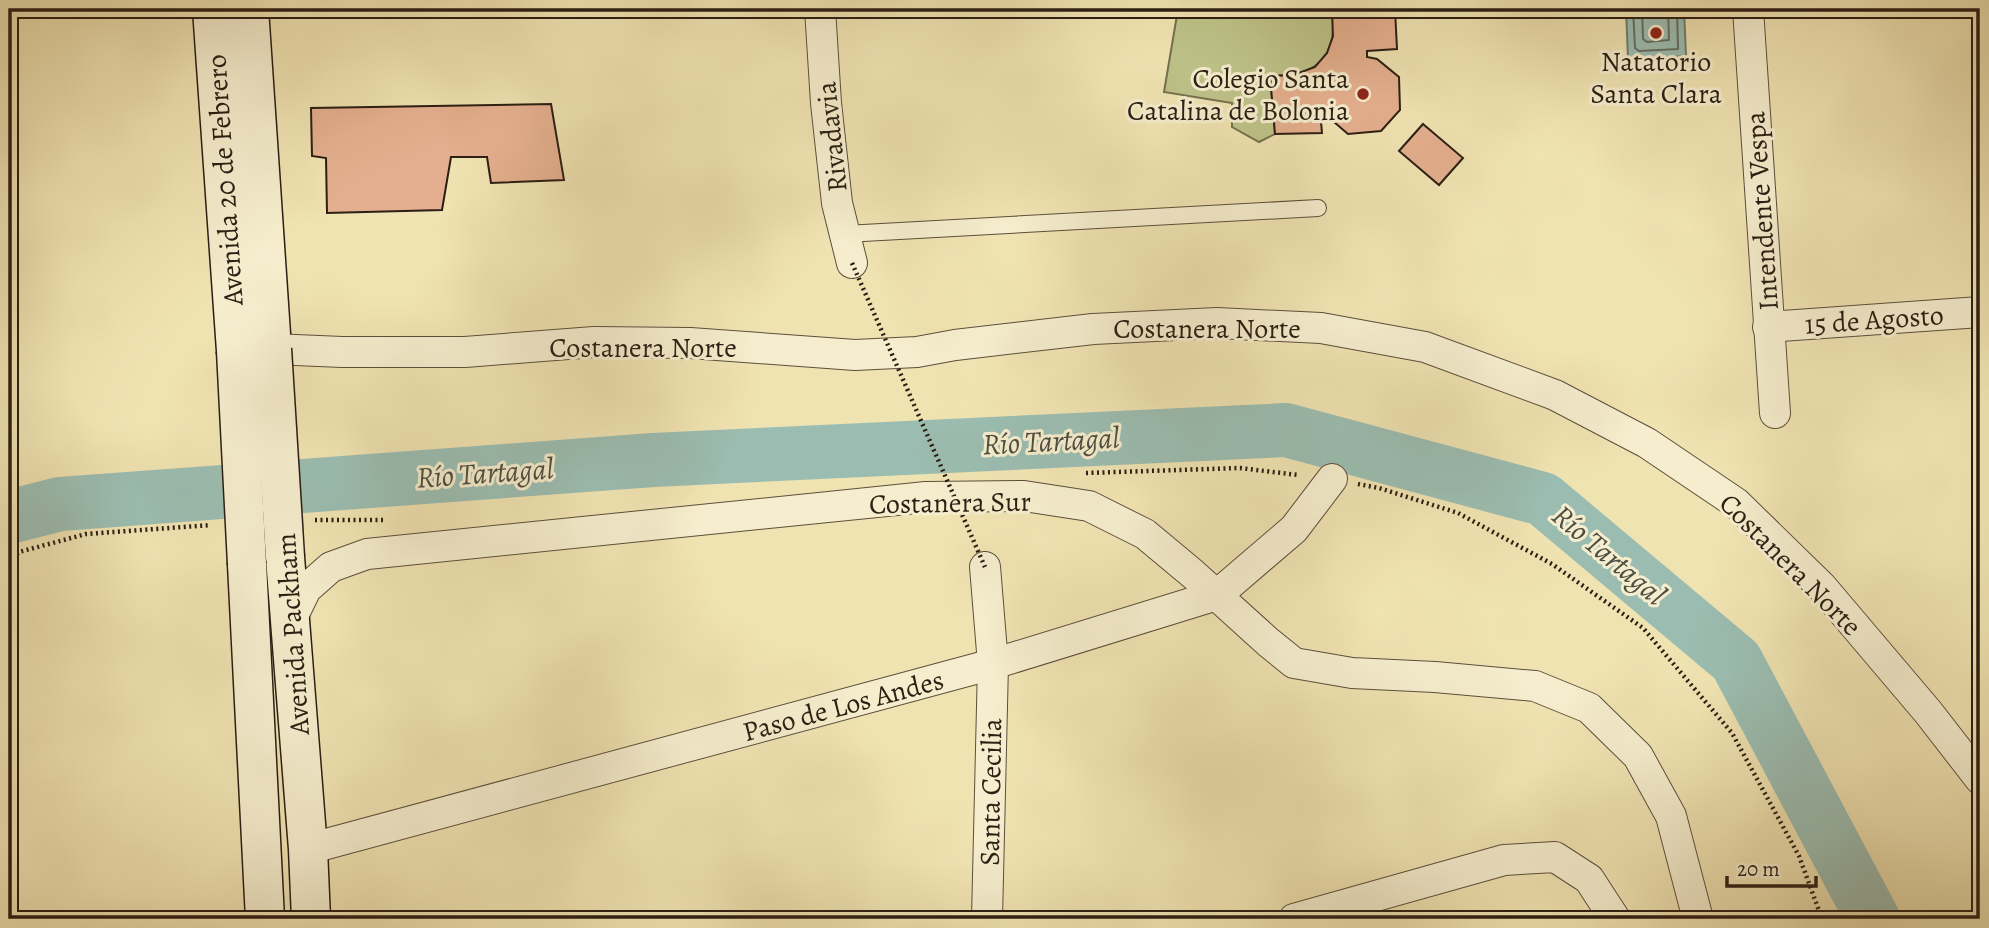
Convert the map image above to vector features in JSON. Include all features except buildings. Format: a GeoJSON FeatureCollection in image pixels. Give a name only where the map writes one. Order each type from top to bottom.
{"type":"FeatureCollection","features":[{"type":"Feature","properties":{"kind":"main road","name":"Avenida 20 de Febrero"},"geometry":{"type":"LineString","coordinates":[[212,9],[254,350]]}},
{"type":"Feature","properties":{"kind":"main road","name":"Avenida 20 de Febrero"},"geometry":{"type":"LineString","coordinates":[[249,9],[254,350]]}},
{"type":"Feature","properties":{"kind":"main road","name":"Avenida Packham"},"geometry":{"type":"LineString","coordinates":[[254,350],[285,557],[311,919]]}},
{"type":"Feature","properties":{"kind":"main road","name":"Avenida Packham"},"geometry":{"type":"LineString","coordinates":[[254,350],[247,564],[265,919]]}},
{"type":"Feature","properties":{"kind":"street","name":"Rivadavia"},"geometry":{"type":"LineString","coordinates":[[820,9],[826,103],[837,203],[852,263]]}},
{"type":"Feature","properties":{"kind":"street","name":"Intendente Vespa"},"geometry":{"type":"LineString","coordinates":[[1748,9],[1774,413]]}},
{"type":"Feature","properties":{"kind":"street","name":"15 de Agosto"},"geometry":{"type":"LineString","coordinates":[[1768,327],[1980,312]]}},
{"type":"Feature","properties":{"kind":"street","name":"Costanera Norte"},"geometry":{"type":"LineString","coordinates":[[254,350],[465,352],[594,342],[690,344],[855,355],[916,352],[1093,329],[1217,323],[1321,328],[1425,348],[1555,395],[1647,443],[1736,503],[1822,587],[1928,712],[1980,779]]}},
{"type":"Feature","properties":{"kind":"street","name":"Paso de Los Andes"},"geometry":{"type":"LineString","coordinates":[[308,849],[993,664],[1217,596],[1294,528],[1332,479]]}},
{"type":"Feature","properties":{"kind":"street","name":"Costanera Sur"},"geometry":{"type":"LineString","coordinates":[[291,620],[306,589],[331,567],[367,554],[926,497],[1024,496],[1089,506],[1145,534],[1294,663],[1352,673],[1535,686],[1589,708],[1638,756],[1671,816],[1698,919]]}},
{"type":"Feature","properties":{"kind":"street","name":"Santa Cecilia"},"geometry":{"type":"LineString","coordinates":[[985,567],[993,664],[987,919]]}},
{"type":"Feature","properties":{"kind":"street"},"geometry":{"type":"LineString","coordinates":[[1294,919],[1504,860],[1555,857],[1589,879],[1615,919]]}},
{"type":"Feature","properties":{"kind":"lane"},"geometry":{"type":"LineString","coordinates":[[845,234],[1318,208]]}},
{"type":"Feature","properties":{"kind":"path"},"geometry":{"type":"LineString","coordinates":[[852,263],[985,567]]}},
{"type":"Feature","properties":{"kind":"green space"},"geometry":{"type":"Polygon","coordinates":[[[1178,9],[1332,9],[1332,38],[1324,58],[1310,69],[1301,72],[1270,76],[1275,134],[1259,142],[1232,127],[1232,103],[1164,92],[1178,9]]]}},
{"type":"Feature","properties":{"kind":"water","name":"Natatorio Santa Clara"},"geometry":{"type":"Polygon","coordinates":[[[1626,9],[1684,9],[1686,56],[1628,59],[1626,9]]]}},
{"type":"Feature","properties":{"kind":"waterway","name":"Río Tartagal"},"geometry":{"type":"LineString","coordinates":[[9,517],[60,504],[653,460],[1286,430],[1543,499],[1736,661],[1873,919]]}},
{"type":"Feature","properties":{"kind":"place","name":"Natatorio Santa Clara"},"geometry":{"type":"Point","coordinates":[1656,33]}},
{"type":"Feature","properties":{"kind":"place","name":"Colegio Santa Catalina de Bolonia"},"geometry":{"type":"Point","coordinates":[1363,94]}}]}
